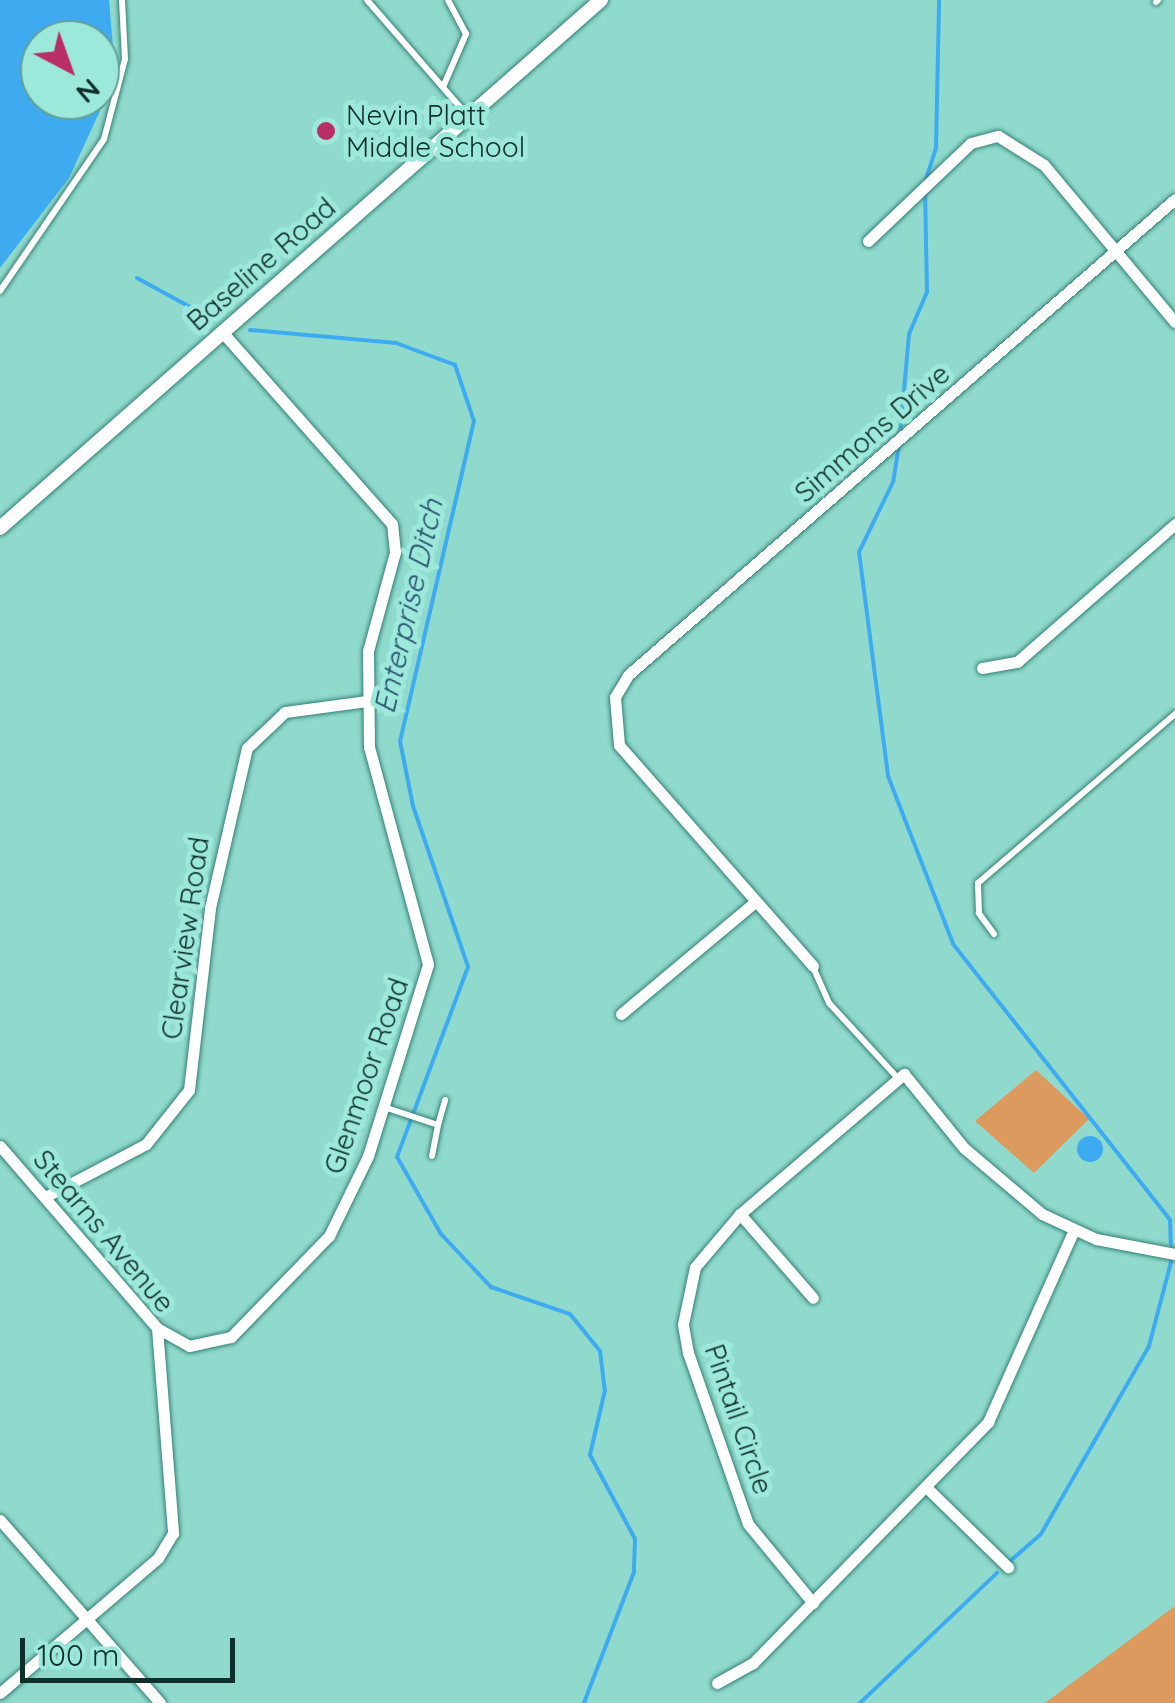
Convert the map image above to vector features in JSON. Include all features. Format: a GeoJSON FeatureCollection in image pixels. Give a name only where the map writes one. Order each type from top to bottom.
{"type":"FeatureCollection","features":[{"type":"Feature","properties":{"kind":"street","name":"Baseline Road"},"geometry":{"type":"LineString","coordinates":[[0,528],[601,0]]}},
{"type":"Feature","properties":{"kind":"street"},"geometry":{"type":"LineString","coordinates":[[868,241],[971,142],[1016,142],[1175,322]]}},
{"type":"Feature","properties":{"kind":"street","name":"Simmons Drive"},"geometry":{"type":"LineString","coordinates":[[755,902],[619,745],[611,709],[628,674],[1175,200]]}},
{"type":"Feature","properties":{"kind":"street","name":"Glenmoor Road"},"geometry":{"type":"LineString","coordinates":[[157,1328],[189,1346],[212,1344],[265,1308],[328,1236],[384,1108],[428,964],[381,808],[367,701],[368,651],[396,536],[222,332]]}},
{"type":"Feature","properties":{"kind":"street"},"geometry":{"type":"LineString","coordinates":[[982,668],[1017,662],[1175,524]]}},
{"type":"Feature","properties":{"kind":"street","name":"Clearview Road"},"geometry":{"type":"LineString","coordinates":[[45,1197],[146,1144],[189,1090],[210,908],[247,748],[285,712],[367,701]]}},
{"type":"Feature","properties":{"kind":"street"},"geometry":{"type":"LineString","coordinates":[[621,1014],[755,902],[813,966]]}},
{"type":"Feature","properties":{"kind":"street"},"geometry":{"type":"LineString","coordinates":[[895,1075],[1002,1186],[1074,1230],[1175,1254]]}},
{"type":"Feature","properties":{"kind":"street","name":"Pintail Circle"},"geometry":{"type":"LineString","coordinates":[[812,1603],[748,1524],[688,1353],[684,1310],[695,1267],[740,1214],[895,1075]]}},
{"type":"Feature","properties":{"kind":"street","name":"Stearns Avenue"},"geometry":{"type":"LineString","coordinates":[[0,1146],[157,1328],[174,1533],[158,1558],[0,1693]]}},
{"type":"Feature","properties":{"kind":"street"},"geometry":{"type":"LineString","coordinates":[[740,1214],[814,1298]]}},
{"type":"Feature","properties":{"kind":"street"},"geometry":{"type":"LineString","coordinates":[[718,1683],[753,1663],[928,1489],[1005,1397],[1074,1230]]}},
{"type":"Feature","properties":{"kind":"street"},"geometry":{"type":"LineString","coordinates":[[928,1489],[1008,1567]]}},
{"type":"Feature","properties":{"kind":"street"},"geometry":{"type":"LineString","coordinates":[[0,1520],[160,1703]]}},
{"type":"Feature","properties":{"kind":"lane"},"geometry":{"type":"LineString","coordinates":[[0,291],[87,177],[104,139],[126,58],[122,0]]}},
{"type":"Feature","properties":{"kind":"lane"},"geometry":{"type":"LineString","coordinates":[[366,0],[468,116]]}},
{"type":"Feature","properties":{"kind":"lane"},"geometry":{"type":"LineString","coordinates":[[443,87],[466,34],[448,0]]}},
{"type":"Feature","properties":{"kind":"lane"},"geometry":{"type":"LineString","coordinates":[[994,934],[979,913],[978,883],[1175,714]]}},
{"type":"Feature","properties":{"kind":"lane"},"geometry":{"type":"LineString","coordinates":[[813,966],[829,1003],[895,1075]]}},
{"type":"Feature","properties":{"kind":"lane"},"geometry":{"type":"LineString","coordinates":[[432,1156],[445,1100]]}},
{"type":"Feature","properties":{"kind":"lane"},"geometry":{"type":"LineString","coordinates":[[384,1108],[438,1125]]}},
{"type":"Feature","properties":{"kind":"shaded area"},"geometry":{"type":"Polygon","coordinates":[[[1036,1070],[1089,1119],[1034,1173],[975,1121],[1036,1070]]]}},
{"type":"Feature","properties":{"kind":"shaded area"},"geometry":{"type":"Polygon","coordinates":[[[1175,1606],[1175,1703],[1045,1703],[1175,1606]]]}},
{"type":"Feature","properties":{"kind":"water"},"geometry":{"type":"Polygon","coordinates":[[[0,0],[109,0],[111,20],[20,20],[20,120],[96,120],[69,178],[0,268],[0,0]]]}},
{"type":"Feature","properties":{"kind":"water"},"geometry":{"type":"Polygon","coordinates":[[[1090,1136],[1099,1140],[1103,1149],[1099,1158],[1090,1162],[1081,1158],[1077,1149],[1081,1140],[1090,1136]]]}},
{"type":"Feature","properties":{"kind":"waterway"},"geometry":{"type":"LineString","coordinates":[[925,182],[936,148],[939,0]]}},
{"type":"Feature","properties":{"kind":"waterway"},"geometry":{"type":"LineString","coordinates":[[900,435],[909,334],[927,292],[925,191]]}},
{"type":"Feature","properties":{"kind":"waterway","name":"Enterprise Ditch"},"geometry":{"type":"LineString","coordinates":[[137,278],[212,319]]}},
{"type":"Feature","properties":{"kind":"waterway","name":"Enterprise Ditch"},"geometry":{"type":"LineString","coordinates":[[250,330],[396,343],[455,365],[474,421],[400,741],[413,806],[468,967],[397,1157],[441,1234],[491,1287],[570,1314],[600,1351],[605,1390],[590,1455],[635,1539],[634,1572],[584,1703]]}},
{"type":"Feature","properties":{"kind":"waterway"},"geometry":{"type":"LineString","coordinates":[[899,445],[893,482],[859,552],[888,776],[953,944],[1170,1220],[1171,1245]]}},
{"type":"Feature","properties":{"kind":"waterway"},"geometry":{"type":"LineString","coordinates":[[1008,1563],[1041,1534],[1149,1346],[1171,1262]]}},
{"type":"Feature","properties":{"kind":"waterway"},"geometry":{"type":"LineString","coordinates":[[860,1703],[997,1573]]}},
{"type":"Feature","properties":{"kind":"place","name":"Nevin Platt Middle School"},"geometry":{"type":"Point","coordinates":[326,131]}}]}
